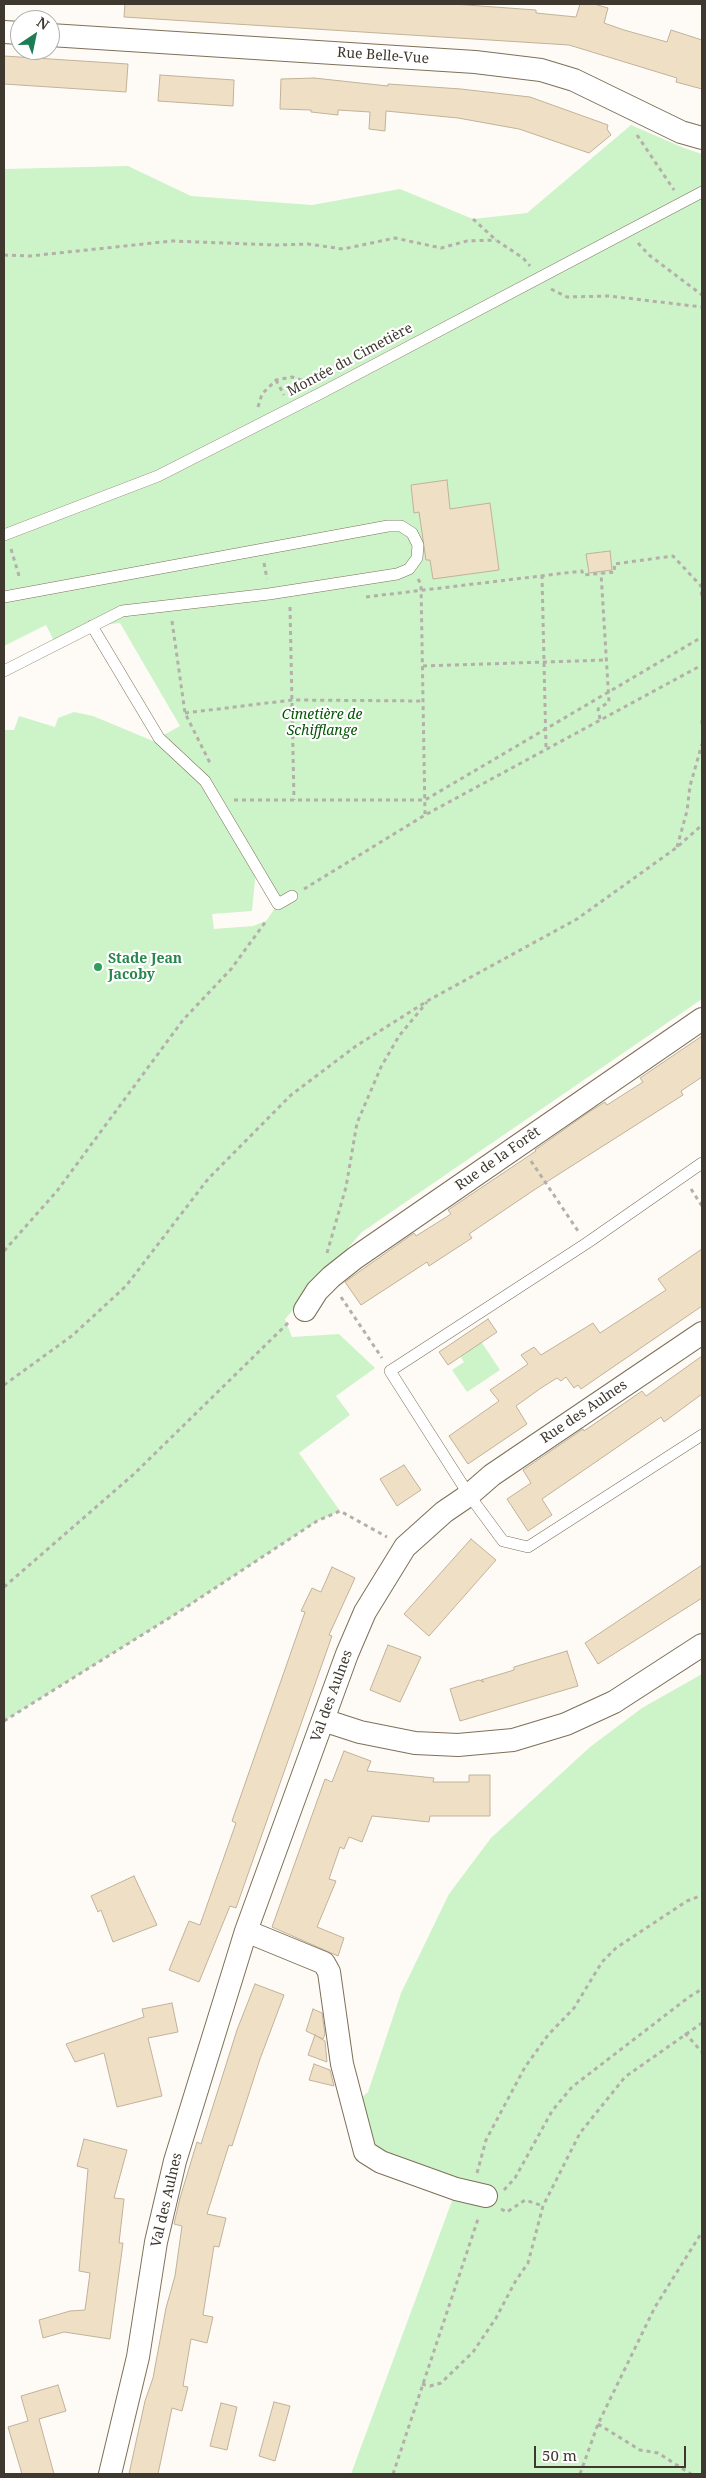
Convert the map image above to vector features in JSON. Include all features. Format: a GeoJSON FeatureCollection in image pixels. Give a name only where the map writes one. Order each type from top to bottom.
{"type":"FeatureCollection","features":[{"type":"Feature","properties":{"kind":"street","name":"Rue Belle-Vue"},"geometry":{"type":"LineString","coordinates":[[60,36],[475,62],[541,70],[574,80],[681,132],[702,138]]}},
{"type":"Feature","properties":{"kind":"street","name":"Rue de la Forêt"},"geometry":{"type":"LineString","coordinates":[[305,1310],[317,1291],[331,1277],[702,1019]]}},
{"type":"Feature","properties":{"kind":"street","name":"Rue des Aulnes"},"geometry":{"type":"LineString","coordinates":[[469,1495],[492,1475],[702,1332]]}},
{"type":"Feature","properties":{"kind":"street","name":"Val des Aulnes"},"geometry":{"type":"LineString","coordinates":[[110,2474],[138,2357],[156,2242],[175,2161],[246,1931],[323,1720],[365,1612],[405,1547],[444,1512],[469,1495]]}},
{"type":"Feature","properties":{"kind":"street"},"geometry":{"type":"LineString","coordinates":[[323,1720],[360,1732],[414,1743],[458,1745],[512,1740],[566,1724],[614,1702],[702,1645]]}},
{"type":"Feature","properties":{"kind":"street"},"geometry":{"type":"LineString","coordinates":[[246,1931],[324,1963],[329,1972],[342,2064],[365,2152],[381,2162],[482,2198]]}},
{"type":"Feature","properties":{"kind":"lane","name":"Montée du Cimetière"},"geometry":{"type":"LineString","coordinates":[[5,534],[158,476],[321,393],[702,192]]}},
{"type":"Feature","properties":{"kind":"lane"},"geometry":{"type":"LineString","coordinates":[[4,597],[25,595],[388,526],[401,526],[412,533],[418,545],[417,558],[409,569],[397,574],[269,594],[122,611],[4,671]]}},
{"type":"Feature","properties":{"kind":"lane"},"geometry":{"type":"LineString","coordinates":[[92,626],[159,738],[205,782],[278,904],[292,896]]}},
{"type":"Feature","properties":{"kind":"lane"},"geometry":{"type":"LineString","coordinates":[[702,1163],[587,1243],[390,1371],[469,1495],[503,1541],[528,1547],[702,1435]]}},
{"type":"Feature","properties":{"kind":"path"},"geometry":{"type":"LineString","coordinates":[[636,133],[682,203]]}},
{"type":"Feature","properties":{"kind":"path"},"geometry":{"type":"LineString","coordinates":[[473,219],[496,240],[523,258],[551,289],[567,297],[609,296],[702,307]]}},
{"type":"Feature","properties":{"kind":"path"},"geometry":{"type":"LineString","coordinates":[[4,255],[30,256],[172,241],[276,245],[308,244],[344,249],[395,238],[441,248],[467,241],[496,240]]}},
{"type":"Feature","properties":{"kind":"path"},"geometry":{"type":"LineString","coordinates":[[649,254],[702,295]]}},
{"type":"Feature","properties":{"kind":"path"},"geometry":{"type":"LineString","coordinates":[[260,424],[257,410],[262,394],[276,380],[292,377],[309,382],[321,393]]}},
{"type":"Feature","properties":{"kind":"path"},"geometry":{"type":"LineString","coordinates":[[5,534],[25,595]]}},
{"type":"Feature","properties":{"kind":"path"},"geometry":{"type":"LineString","coordinates":[[262,550],[269,594]]}},
{"type":"Feature","properties":{"kind":"path"},"geometry":{"type":"LineString","coordinates":[[421,589],[582,571],[583,575],[615,572],[614,564],[673,556],[701,586],[702,599]]}},
{"type":"Feature","properties":{"kind":"path"},"geometry":{"type":"LineString","coordinates":[[409,569],[421,584],[426,815]]}},
{"type":"Feature","properties":{"kind":"path"},"geometry":{"type":"LineString","coordinates":[[600,573],[609,702],[598,708],[600,719]]}},
{"type":"Feature","properties":{"kind":"path"},"geometry":{"type":"LineString","coordinates":[[542,575],[546,748]]}},
{"type":"Feature","properties":{"kind":"path"},"geometry":{"type":"LineString","coordinates":[[170,606],[185,713],[211,766]]}},
{"type":"Feature","properties":{"kind":"path"},"geometry":{"type":"LineString","coordinates":[[290,607],[294,800]]}},
{"type":"Feature","properties":{"kind":"path"},"geometry":{"type":"LineString","coordinates":[[228,800],[425,800],[702,637]]}},
{"type":"Feature","properties":{"kind":"path"},"geometry":{"type":"LineString","coordinates":[[423,666],[606,660]]}},
{"type":"Feature","properties":{"kind":"path"},"geometry":{"type":"LineString","coordinates":[[292,896],[426,815],[546,748],[702,665]]}},
{"type":"Feature","properties":{"kind":"path"},"geometry":{"type":"LineString","coordinates":[[185,713],[292,700],[423,701]]}},
{"type":"Feature","properties":{"kind":"path"},"geometry":{"type":"LineString","coordinates":[[676,848],[687,811],[690,786],[702,744]]}},
{"type":"Feature","properties":{"kind":"path"},"geometry":{"type":"LineString","coordinates":[[4,1385],[74,1335],[126,1286],[208,1179],[291,1095],[356,1046],[429,1000],[577,919],[676,848],[702,825]]}},
{"type":"Feature","properties":{"kind":"path"},"geometry":{"type":"LineString","coordinates":[[4,1251],[57,1191],[183,1020],[232,968],[266,921]]}},
{"type":"Feature","properties":{"kind":"path"},"geometry":{"type":"LineString","coordinates":[[390,1371],[335,1288],[324,1263],[346,1187],[357,1123],[381,1067],[399,1036],[429,1000]]}},
{"type":"Feature","properties":{"kind":"path"},"geometry":{"type":"LineString","coordinates":[[520,1144],[587,1243]]}},
{"type":"Feature","properties":{"kind":"path"},"geometry":{"type":"LineString","coordinates":[[4,1587],[134,1474],[278,1330],[305,1310]]}},
{"type":"Feature","properties":{"kind":"path"},"geometry":{"type":"LineString","coordinates":[[4,1720],[174,1615],[317,1521],[340,1511],[405,1547]]}},
{"type":"Feature","properties":{"kind":"path"},"geometry":{"type":"LineString","coordinates":[[393,2474],[482,2198],[477,2169],[486,2140],[525,2067],[548,2036],[574,2008],[602,1962],[616,1948],[687,1901],[702,1895]]}},
{"type":"Feature","properties":{"kind":"path"},"geometry":{"type":"LineString","coordinates":[[482,2198],[503,2191],[515,2178],[552,2111],[572,2087],[702,1989]]}},
{"type":"Feature","properties":{"kind":"path"},"geometry":{"type":"LineString","coordinates":[[422,2384],[430,2386],[441,2383],[474,2352],[496,2318],[515,2282],[528,2264],[543,2206],[580,2133],[625,2077],[685,2033],[702,2023]]}},
{"type":"Feature","properties":{"kind":"path"},"geometry":{"type":"LineString","coordinates":[[685,2033],[702,2052]]}},
{"type":"Feature","properties":{"kind":"path"},"geometry":{"type":"LineString","coordinates":[[482,2198],[507,2212],[525,2200],[543,2206]]}},
{"type":"Feature","properties":{"kind":"path"},"geometry":{"type":"LineString","coordinates":[[580,2474],[598,2424],[655,2307],[702,2232]]}},
{"type":"Feature","properties":{"kind":"path"},"geometry":{"type":"LineString","coordinates":[[598,2424],[640,2450],[658,2453],[691,2474]]}},
{"type":"Feature","properties":{"kind":"green space","name":"Cimetière de Schifflange"},"geometry":{"type":"Polygon","coordinates":[[[631,125],[702,154],[702,999],[362,1232],[285,1319],[292,1337],[339,1334],[375,1368],[336,1396],[350,1415],[299,1453],[340,1511],[317,1521],[174,1615],[4,1721],[4,730],[14,730],[19,716],[55,727],[58,718],[74,712],[93,716],[153,741],[180,726],[120,623],[92,626],[56,645],[46,625],[4,646],[4,169],[128,166],[191,196],[312,205],[400,189],[473,219],[527,213],[631,125]],[[256,869],[252,911],[212,914],[214,929],[253,926],[266,921],[278,904],[256,869]]]}},
{"type":"Feature","properties":{"kind":"green space"},"geometry":{"type":"Polygon","coordinates":[[[473,1329],[500,1370],[467,1392],[452,1370],[464,1362],[452,1344],[473,1329]]]}},
{"type":"Feature","properties":{"kind":"green space"},"geometry":{"type":"Polygon","coordinates":[[[702,1674],[702,2474],[351,2474],[456,2190],[381,2162],[352,2106],[368,2092],[401,1993],[449,1894],[491,1838],[590,1747],[642,1708],[702,1674]]]}},
{"type":"Feature","properties":{"kind":"building"},"geometry":{"type":"Polygon","coordinates":[[[125,4],[453,4],[536,10],[536,13],[576,17],[580,4],[594,4],[608,8],[604,23],[624,30],[667,42],[671,30],[702,40],[702,89],[676,82],[677,78],[569,45],[124,17],[125,4]]]}},
{"type":"Feature","properties":{"kind":"building"},"geometry":{"type":"Polygon","coordinates":[[[4,56],[10,56],[10,60],[60,60],[128,64],[126,92],[4,84],[4,56]]]}},
{"type":"Feature","properties":{"kind":"building"},"geometry":{"type":"Polygon","coordinates":[[[160,75],[234,80],[233,106],[158,101],[160,75]]]}},
{"type":"Feature","properties":{"kind":"building"},"geometry":{"type":"Polygon","coordinates":[[[314,78],[388,86],[388,84],[461,89],[530,97],[608,125],[607,129],[611,135],[589,153],[519,129],[458,118],[386,111],[385,131],[369,129],[370,112],[338,110],[338,115],[311,112],[311,110],[280,109],[281,79],[314,78]]]}},
{"type":"Feature","properties":{"kind":"building"},"geometry":{"type":"Polygon","coordinates":[[[447,480],[450,509],[490,503],[499,570],[433,579],[430,560],[426,560],[419,512],[414,513],[411,485],[447,480]]]}},
{"type":"Feature","properties":{"kind":"building"},"geometry":{"type":"Polygon","coordinates":[[[610,551],[612,570],[589,573],[586,554],[610,551]]]}},
{"type":"Feature","properties":{"kind":"building"},"geometry":{"type":"Polygon","coordinates":[[[702,1036],[702,1077],[681,1091],[683,1095],[469,1234],[472,1238],[429,1266],[427,1262],[361,1305],[345,1282],[414,1233],[416,1236],[451,1214],[448,1210],[536,1151],[589,1112],[605,1102],[607,1105],[643,1082],[640,1078],[702,1036]]]}},
{"type":"Feature","properties":{"kind":"building"},"geometry":{"type":"Polygon","coordinates":[[[702,1249],[702,1306],[581,1389],[578,1385],[574,1388],[566,1377],[561,1381],[557,1378],[541,1388],[516,1406],[527,1424],[468,1464],[449,1436],[499,1401],[490,1390],[528,1364],[521,1355],[534,1347],[541,1355],[593,1323],[600,1333],[666,1290],[658,1279],[702,1249]]]}},
{"type":"Feature","properties":{"kind":"building"},"geometry":{"type":"Polygon","coordinates":[[[488,1319],[497,1332],[448,1365],[439,1352],[488,1319]]]}},
{"type":"Feature","properties":{"kind":"building"},"geometry":{"type":"Polygon","coordinates":[[[702,1356],[702,1394],[664,1422],[661,1417],[542,1499],[552,1515],[528,1531],[507,1499],[531,1483],[523,1470],[642,1391],[646,1396],[702,1356]]]}},
{"type":"Feature","properties":{"kind":"building"},"geometry":{"type":"Polygon","coordinates":[[[404,1465],[421,1490],[397,1506],[380,1479],[404,1465]]]}},
{"type":"Feature","properties":{"kind":"building"},"geometry":{"type":"Polygon","coordinates":[[[471,1539],[496,1560],[429,1636],[404,1614],[471,1539]]]}},
{"type":"Feature","properties":{"kind":"building"},"geometry":{"type":"Polygon","coordinates":[[[702,1565],[702,1598],[598,1664],[585,1643],[702,1565]]]}},
{"type":"Feature","properties":{"kind":"building"},"geometry":{"type":"Polygon","coordinates":[[[332,1567],[355,1578],[329,1635],[332,1636],[236,1908],[230,1906],[199,1982],[169,1970],[189,1921],[200,1925],[236,1823],[232,1821],[305,1612],[301,1611],[312,1588],[321,1592],[332,1567]]]}},
{"type":"Feature","properties":{"kind":"building"},"geometry":{"type":"Polygon","coordinates":[[[388,1645],[421,1657],[400,1702],[370,1690],[388,1645]]]}},
{"type":"Feature","properties":{"kind":"building"},"geometry":{"type":"Polygon","coordinates":[[[567,1651],[578,1686],[460,1721],[450,1689],[479,1680],[484,1682],[481,1680],[514,1670],[514,1667],[567,1651]]]}},
{"type":"Feature","properties":{"kind":"building"},"geometry":{"type":"Polygon","coordinates":[[[344,1751],[371,1761],[367,1771],[434,1778],[433,1782],[469,1782],[469,1775],[490,1775],[490,1816],[430,1816],[429,1822],[372,1816],[362,1842],[349,1837],[344,1849],[340,1847],[329,1879],[336,1881],[317,1927],[344,1938],[338,1956],[272,1927],[325,1779],[332,1782],[344,1751]]]}},
{"type":"Feature","properties":{"kind":"building"},"geometry":{"type":"Polygon","coordinates":[[[134,1876],[157,1925],[113,1942],[101,1910],[98,1912],[91,1896],[134,1876]]]}},
{"type":"Feature","properties":{"kind":"building"},"geometry":{"type":"Polygon","coordinates":[[[255,1984],[284,1995],[260,2059],[232,2146],[229,2145],[207,2214],[226,2218],[219,2247],[214,2246],[203,2315],[213,2317],[207,2343],[191,2339],[183,2386],[188,2387],[182,2411],[172,2408],[158,2474],[129,2474],[145,2401],[153,2378],[166,2308],[175,2276],[182,2226],[174,2224],[180,2198],[197,2142],[201,2144],[237,2030],[255,1984]]]}},
{"type":"Feature","properties":{"kind":"building"},"geometry":{"type":"Polygon","coordinates":[[[172,2003],[178,2032],[148,2038],[162,2096],[117,2107],[104,2053],[75,2062],[66,2044],[144,2017],[142,2009],[172,2003]]]}},
{"type":"Feature","properties":{"kind":"building"},"geometry":{"type":"Polygon","coordinates":[[[313,2009],[322,2013],[325,2034],[323,2039],[306,2031],[313,2009]]]}},
{"type":"Feature","properties":{"kind":"building"},"geometry":{"type":"Polygon","coordinates":[[[315,2035],[325,2041],[327,2062],[308,2055],[315,2035]]]}},
{"type":"Feature","properties":{"kind":"building"},"geometry":{"type":"Polygon","coordinates":[[[314,2064],[330,2070],[334,2086],[309,2080],[314,2064]]]}},
{"type":"Feature","properties":{"kind":"building"},"geometry":{"type":"Polygon","coordinates":[[[84,2139],[127,2150],[114,2198],[124,2199],[119,2243],[123,2243],[110,2339],[64,2332],[43,2338],[39,2320],[70,2311],[85,2310],[90,2273],[79,2271],[88,2169],[77,2166],[84,2139]]]}},
{"type":"Feature","properties":{"kind":"building"},"geometry":{"type":"Polygon","coordinates":[[[58,2385],[66,2411],[39,2419],[54,2474],[22,2474],[8,2427],[28,2421],[21,2396],[58,2385]]]}},
{"type":"Feature","properties":{"kind":"building"},"geometry":{"type":"Polygon","coordinates":[[[274,2402],[290,2406],[275,2461],[259,2456],[274,2402]]]}},
{"type":"Feature","properties":{"kind":"building"},"geometry":{"type":"Polygon","coordinates":[[[221,2403],[237,2407],[227,2450],[210,2446],[221,2403]]]}},
{"type":"Feature","properties":{"kind":"place","name":"Stade Jean Jacoby"},"geometry":{"type":"Point","coordinates":[98,967]}}]}
